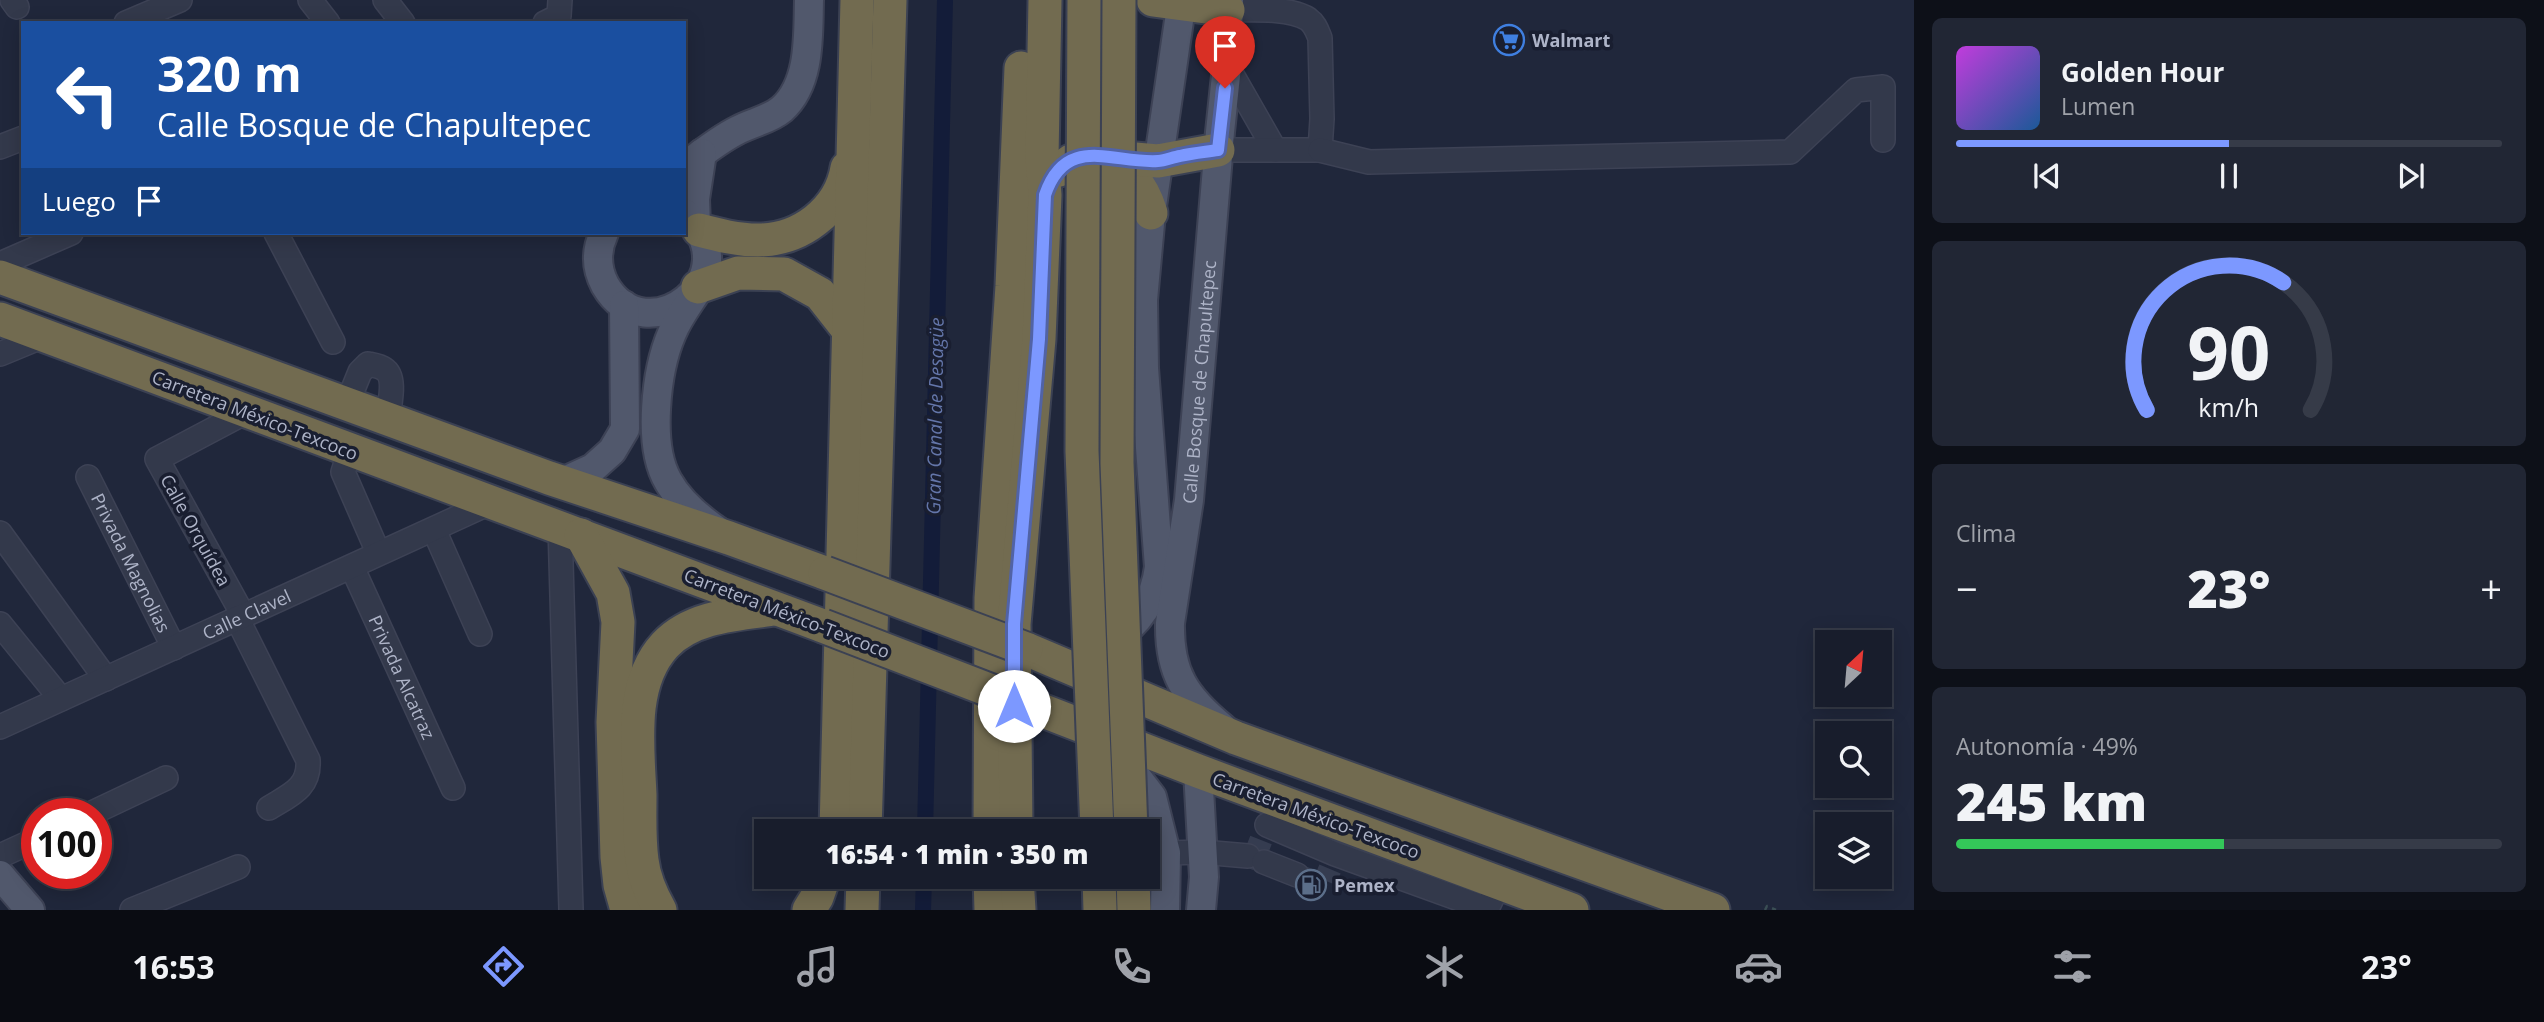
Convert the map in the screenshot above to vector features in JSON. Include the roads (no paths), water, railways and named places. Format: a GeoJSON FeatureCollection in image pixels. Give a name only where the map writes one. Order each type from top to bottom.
{"type":"FeatureCollection","features":[{"type":"Feature","properties":{"kind":"highway"},"geometry":{"type":"LineString","coordinates":[[836,819],[857,0]]}},
{"type":"Feature","properties":{"kind":"highway"},"geometry":{"type":"LineString","coordinates":[[864,819],[890,0]]}},
{"type":"Feature","properties":{"kind":"highway"},"geometry":{"type":"LineString","coordinates":[[990,819],[991,598],[1012,286],[1024,0]]}},
{"type":"Feature","properties":{"kind":"highway"},"geometry":{"type":"LineString","coordinates":[[1016,819],[1014,624],[1039,339],[1045,195],[1042,158],[1045,0]]}},
{"type":"Feature","properties":{"kind":"highway"},"geometry":{"type":"LineString","coordinates":[[1084,0],[1082,451],[1097,819]]}},
{"type":"Feature","properties":{"kind":"highway"},"geometry":{"type":"LineString","coordinates":[[1119,0],[1117,463],[1131,819]]}},
{"type":"Feature","properties":{"kind":"highway"},"geometry":{"type":"LineString","coordinates":[[1172,1],[1228,5]]}},
{"type":"Feature","properties":{"kind":"highway"},"geometry":{"type":"LineString","coordinates":[[693,222],[731,238],[770,239],[798,231],[819,219],[832,205],[842,187],[853,114]]}},
{"type":"Feature","properties":{"kind":"highway"},"geometry":{"type":"LineString","coordinates":[[1045,195],[1052,179],[1063,166],[1080,157],[1099,154],[1158,161],[1218,150]]}},
{"type":"Feature","properties":{"kind":"highway"},"geometry":{"type":"LineString","coordinates":[[1099,154],[1118,164],[1133,178],[1147,200],[1151,213]]}},
{"type":"Feature","properties":{"kind":"highway"},"geometry":{"type":"LineString","coordinates":[[697,289],[738,273],[784,274],[820,294],[849,331]]}},
{"type":"Feature","properties":{"kind":"highway"},"geometry":{"type":"LineString","coordinates":[[0,276],[556,481],[825,573],[1034,652],[1236,738],[1713,910]]}},
{"type":"Feature","properties":{"kind":"highway"},"geometry":{"type":"LineString","coordinates":[[42,334],[49,314],[49,294]]}},
{"type":"Feature","properties":{"kind":"highway"},"geometry":{"type":"LineString","coordinates":[[42,334],[57,318],[66,315],[165,348],[190,347]]}},
{"type":"Feature","properties":{"kind":"highway","name":"Carretera México-Texcoco"},"geometry":{"type":"LineString","coordinates":[[0,319],[779,609],[1198,771],[1264,837],[1499,883],[1572,910]]}},
{"type":"Feature","properties":{"kind":"highway"},"geometry":{"type":"LineString","coordinates":[[570,531],[613,593],[618,622],[614,749],[617,856],[620,886],[627,910]]}},
{"type":"Feature","properties":{"kind":"highway"},"geometry":{"type":"LineString","coordinates":[[660,910],[649,889],[642,860],[637,727],[649,669],[664,646],[685,629],[713,619],[779,609]]}},
{"type":"Feature","properties":{"kind":"highway"},"geometry":{"type":"LineString","coordinates":[[809,910],[820,889]]}},
{"type":"Feature","properties":{"kind":"highway"},"geometry":{"type":"LineString","coordinates":[[832,910],[833,889]]}},
{"type":"Feature","properties":{"kind":"highway"},"geometry":{"type":"LineString","coordinates":[[862,910],[863,889]]}},
{"type":"Feature","properties":{"kind":"highway"},"geometry":{"type":"LineString","coordinates":[[990,889],[990,910]]}},
{"type":"Feature","properties":{"kind":"highway"},"geometry":{"type":"LineString","coordinates":[[1018,889],[1019,910]]}},
{"type":"Feature","properties":{"kind":"highway"},"geometry":{"type":"LineString","coordinates":[[1099,889],[1100,910]]}},
{"type":"Feature","properties":{"kind":"highway"},"geometry":{"type":"LineString","coordinates":[[1133,889],[1134,910]]}},
{"type":"Feature","properties":{"kind":"main road"},"geometry":{"type":"LineString","coordinates":[[729,538],[702,519],[672,487],[663,470],[658,450],[656,410],[661,370],[672,332],[705,275],[708,258],[705,244],[693,222],[695,199],[690,156],[742,128],[767,119],[783,108],[802,75],[807,48],[810,0]]}},
{"type":"Feature","properties":{"kind":"main road","name":"Calle Bosque de Chapultepec"},"geometry":{"type":"LineString","coordinates":[[1034,652],[1066,656],[1091,651],[1114,640],[1142,614],[1154,592],[1159,567],[1144,368],[1143,300],[1172,1]]}},
{"type":"Feature","properties":{"kind":"main road","name":"Calle Bosque de Chapultepec"},"geometry":{"type":"LineString","coordinates":[[1228,5],[1227,66],[1189,500],[1170,623],[1170,642],[1174,668],[1188,692],[1202,710],[1236,738]]}},
{"type":"Feature","properties":{"kind":"main road"},"geometry":{"type":"LineString","coordinates":[[603,235],[597,260],[601,278],[611,294],[624,305],[639,311],[661,312],[685,302],[697,289]]}},
{"type":"Feature","properties":{"kind":"main road"},"geometry":{"type":"LineString","coordinates":[[556,481],[581,474],[603,461],[612,452],[625,429],[624,305]]}},
{"type":"Feature","properties":{"kind":"main road"},"geometry":{"type":"LineString","coordinates":[[1105,734],[1152,797],[1167,853],[1165,910]]}},
{"type":"Feature","properties":{"kind":"main road"},"geometry":{"type":"LineString","coordinates":[[1198,771],[1204,877],[1201,910]]}},
{"type":"Feature","properties":{"kind":"main road"},"geometry":{"type":"LineString","coordinates":[[0,876],[30,910]]}},
{"type":"Feature","properties":{"kind":"street"},"geometry":{"type":"LineString","coordinates":[[131,21],[180,0]]}},
{"type":"Feature","properties":{"kind":"street"},"geometry":{"type":"LineString","coordinates":[[310,0],[326,21]]}},
{"type":"Feature","properties":{"kind":"street"},"geometry":{"type":"LineString","coordinates":[[385,0],[401,21]]}},
{"type":"Feature","properties":{"kind":"street"},"geometry":{"type":"LineString","coordinates":[[549,21],[559,16],[560,0]]}},
{"type":"Feature","properties":{"kind":"street"},"geometry":{"type":"LineString","coordinates":[[1228,5],[1306,18],[1315,26],[1320,38],[1320,150]]}},
{"type":"Feature","properties":{"kind":"street"},"geometry":{"type":"LineString","coordinates":[[1227,66],[1275,150]]}},
{"type":"Feature","properties":{"kind":"street"},"geometry":{"type":"LineString","coordinates":[[1218,150],[1320,150],[1369,162],[1790,152],[1856,90],[1883,87],[1883,140]]}},
{"type":"Feature","properties":{"kind":"street"},"geometry":{"type":"LineString","coordinates":[[0,147],[21,139]]}},
{"type":"Feature","properties":{"kind":"street"},"geometry":{"type":"LineString","coordinates":[[0,264],[66,235]]}},
{"type":"Feature","properties":{"kind":"street"},"geometry":{"type":"LineString","coordinates":[[277,235],[333,342]]}},
{"type":"Feature","properties":{"kind":"street"},"geometry":{"type":"LineString","coordinates":[[0,354],[42,334]]}},
{"type":"Feature","properties":{"kind":"street"},"geometry":{"type":"LineString","coordinates":[[347,404],[360,372],[368,364],[384,368],[391,382],[387,419]]}},
{"type":"Feature","properties":{"kind":"street","name":"Calle Orquídea"},"geometry":{"type":"LineString","coordinates":[[240,617],[157,459],[246,412]]}},
{"type":"Feature","properties":{"kind":"street"},"geometry":{"type":"LineString","coordinates":[[350,451],[343,472],[374,543]]}},
{"type":"Feature","properties":{"kind":"street","name":"Privada Magnolias"},"geometry":{"type":"LineString","coordinates":[[88,477],[174,648]]}},
{"type":"Feature","properties":{"kind":"street","name":"Calle Clavel"},"geometry":{"type":"LineString","coordinates":[[0,727],[492,502]]}},
{"type":"Feature","properties":{"kind":"street"},"geometry":{"type":"LineString","coordinates":[[434,530],[480,634]]}},
{"type":"Feature","properties":{"kind":"street"},"geometry":{"type":"LineString","coordinates":[[570,531],[571,910]]}},
{"type":"Feature","properties":{"kind":"street"},"geometry":{"type":"LineString","coordinates":[[0,533],[106,678]]}},
{"type":"Feature","properties":{"kind":"street","name":"Privada Alcatraz"},"geometry":{"type":"LineString","coordinates":[[352,567],[453,788]]}},
{"type":"Feature","properties":{"kind":"street"},"geometry":{"type":"LineString","coordinates":[[240,617],[308,760],[309,773],[301,788],[269,808]]}},
{"type":"Feature","properties":{"kind":"street"},"geometry":{"type":"LineString","coordinates":[[0,624],[61,699]]}},
{"type":"Feature","properties":{"kind":"street"},"geometry":{"type":"LineString","coordinates":[[112,804],[166,778]]}},
{"type":"Feature","properties":{"kind":"street"},"geometry":{"type":"LineString","coordinates":[[1167,853],[1202,852],[1264,837],[1487,909],[1499,883]]}},
{"type":"Feature","properties":{"kind":"street"},"geometry":{"type":"LineString","coordinates":[[1264,837],[1297,875]]}},
{"type":"Feature","properties":{"kind":"street"},"geometry":{"type":"LineString","coordinates":[[0,856],[21,846]]}},
{"type":"Feature","properties":{"kind":"street"},"geometry":{"type":"LineString","coordinates":[[132,910],[238,867]]}},
{"type":"Feature","properties":{"kind":"waterway","name":"Gran Canal de Desagüe"},"geometry":{"type":"LineString","coordinates":[[925,819],[945,0]]}},
{"type":"Feature","properties":{"kind":"waterway","name":"Gran Canal de Desagüe"},"geometry":{"type":"LineString","coordinates":[[923,910],[924,889]]}},
{"type":"Feature","properties":{"kind":"tunnel"},"geometry":{"type":"LineString","coordinates":[[1261,840],[1254,858],[1264,862]]}},
{"type":"Feature","properties":{"kind":"tunnel"},"geometry":{"type":"LineString","coordinates":[[1297,875],[1323,886],[1330,869]]}},
{"type":"Feature","properties":{"kind":"place","name":"Walmart"},"geometry":{"type":"Point","coordinates":[1509,40]}},
{"type":"Feature","properties":{"kind":"place","name":"Pemex"},"geometry":{"type":"Point","coordinates":[1311,885]}}]}
